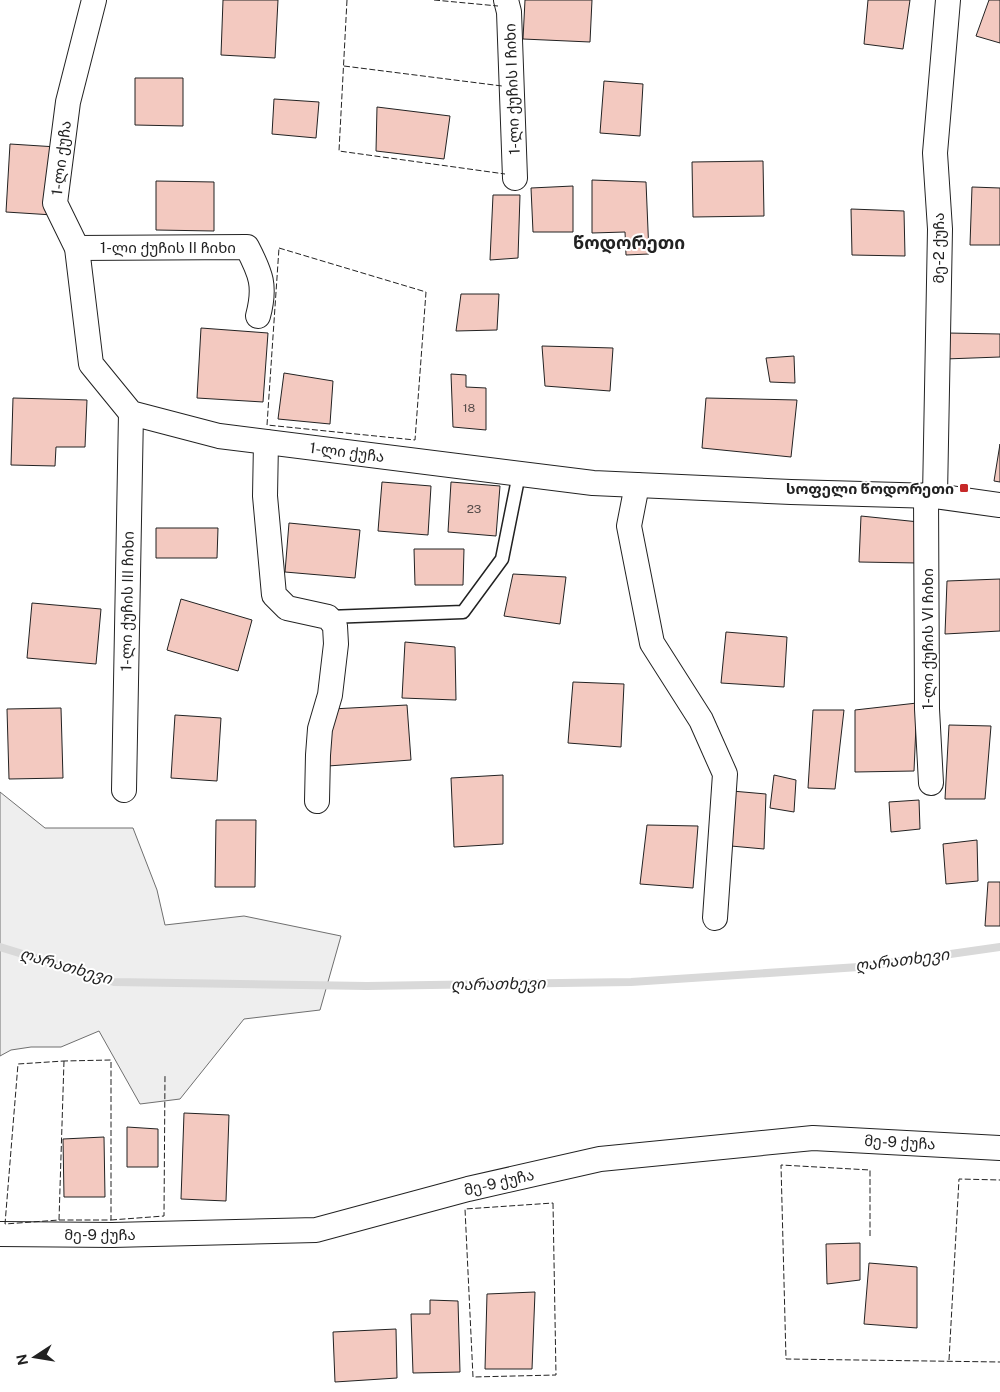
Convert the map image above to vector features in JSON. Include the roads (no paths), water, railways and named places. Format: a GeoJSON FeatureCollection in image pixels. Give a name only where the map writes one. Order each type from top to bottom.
{"type":"FeatureCollection","features":[{"type":"Feature","properties":{"kind":"street","name":"1-ლი ქუჩა"},"geometry":{"type":"LineString","coordinates":[[94,0],[68,102],[55,203],[77,248],[92,364],[131,413],[219,436],[593,483],[931,496],[1000,505]]}},
{"type":"Feature","properties":{"kind":"street","name":"1-ლი ქუჩის I ჩიხი"},"geometry":{"type":"LineString","coordinates":[[506,0],[509,12],[515,178]]}},
{"type":"Feature","properties":{"kind":"street","name":"მე-2 ქუჩა"},"geometry":{"type":"LineString","coordinates":[[931,496],[940,229],[935,152],[948,0]]}},
{"type":"Feature","properties":{"kind":"street","name":"1-ლი ქუჩის II ჩიხი"},"geometry":{"type":"LineString","coordinates":[[77,248],[247,247],[259,270],[263,297],[258,316]]}},
{"type":"Feature","properties":{"kind":"street","name":"1-ლი ქუჩის III ჩიხი"},"geometry":{"type":"LineString","coordinates":[[124,790],[131,413]]}},
{"type":"Feature","properties":{"kind":"street"},"geometry":{"type":"LineString","coordinates":[[266,442],[266,496],[274,594],[287,608],[328,617],[335,626],[336,644],[330,696],[320,730],[317,801]]}},
{"type":"Feature","properties":{"kind":"street"},"geometry":{"type":"LineString","coordinates":[[637,485],[629,526],[652,643],[701,720],[725,774],[715,918]]}},
{"type":"Feature","properties":{"kind":"street","name":"1-ლი ქუჩის VI ჩიხი"},"geometry":{"type":"LineString","coordinates":[[931,496],[927,710],[931,783]]}},
{"type":"Feature","properties":{"kind":"street","name":"მე-9 ქუჩა"},"geometry":{"type":"LineString","coordinates":[[0,1234],[112,1235],[316,1230],[468,1189],[600,1159],[813,1138],[1000,1148]]}},
{"type":"Feature","properties":{"kind":"lane"},"geometry":{"type":"LineString","coordinates":[[328,617],[463,612],[502,559],[519,474]]}},
{"type":"Feature","properties":{"kind":"waterway","name":"ღარათხევი"},"geometry":{"type":"LineString","coordinates":[[0,947],[114,982],[367,986],[631,982],[859,967],[1000,947]]}},
{"type":"Feature","properties":{"kind":"place","name":"სოფელი წოდორეთი"},"geometry":{"type":"Point","coordinates":[964,488]}},
{"type":"Feature","properties":{"kind":"district","name":"წოდორეთი"},"geometry":{"type":"Point","coordinates":[629,242]}}]}
